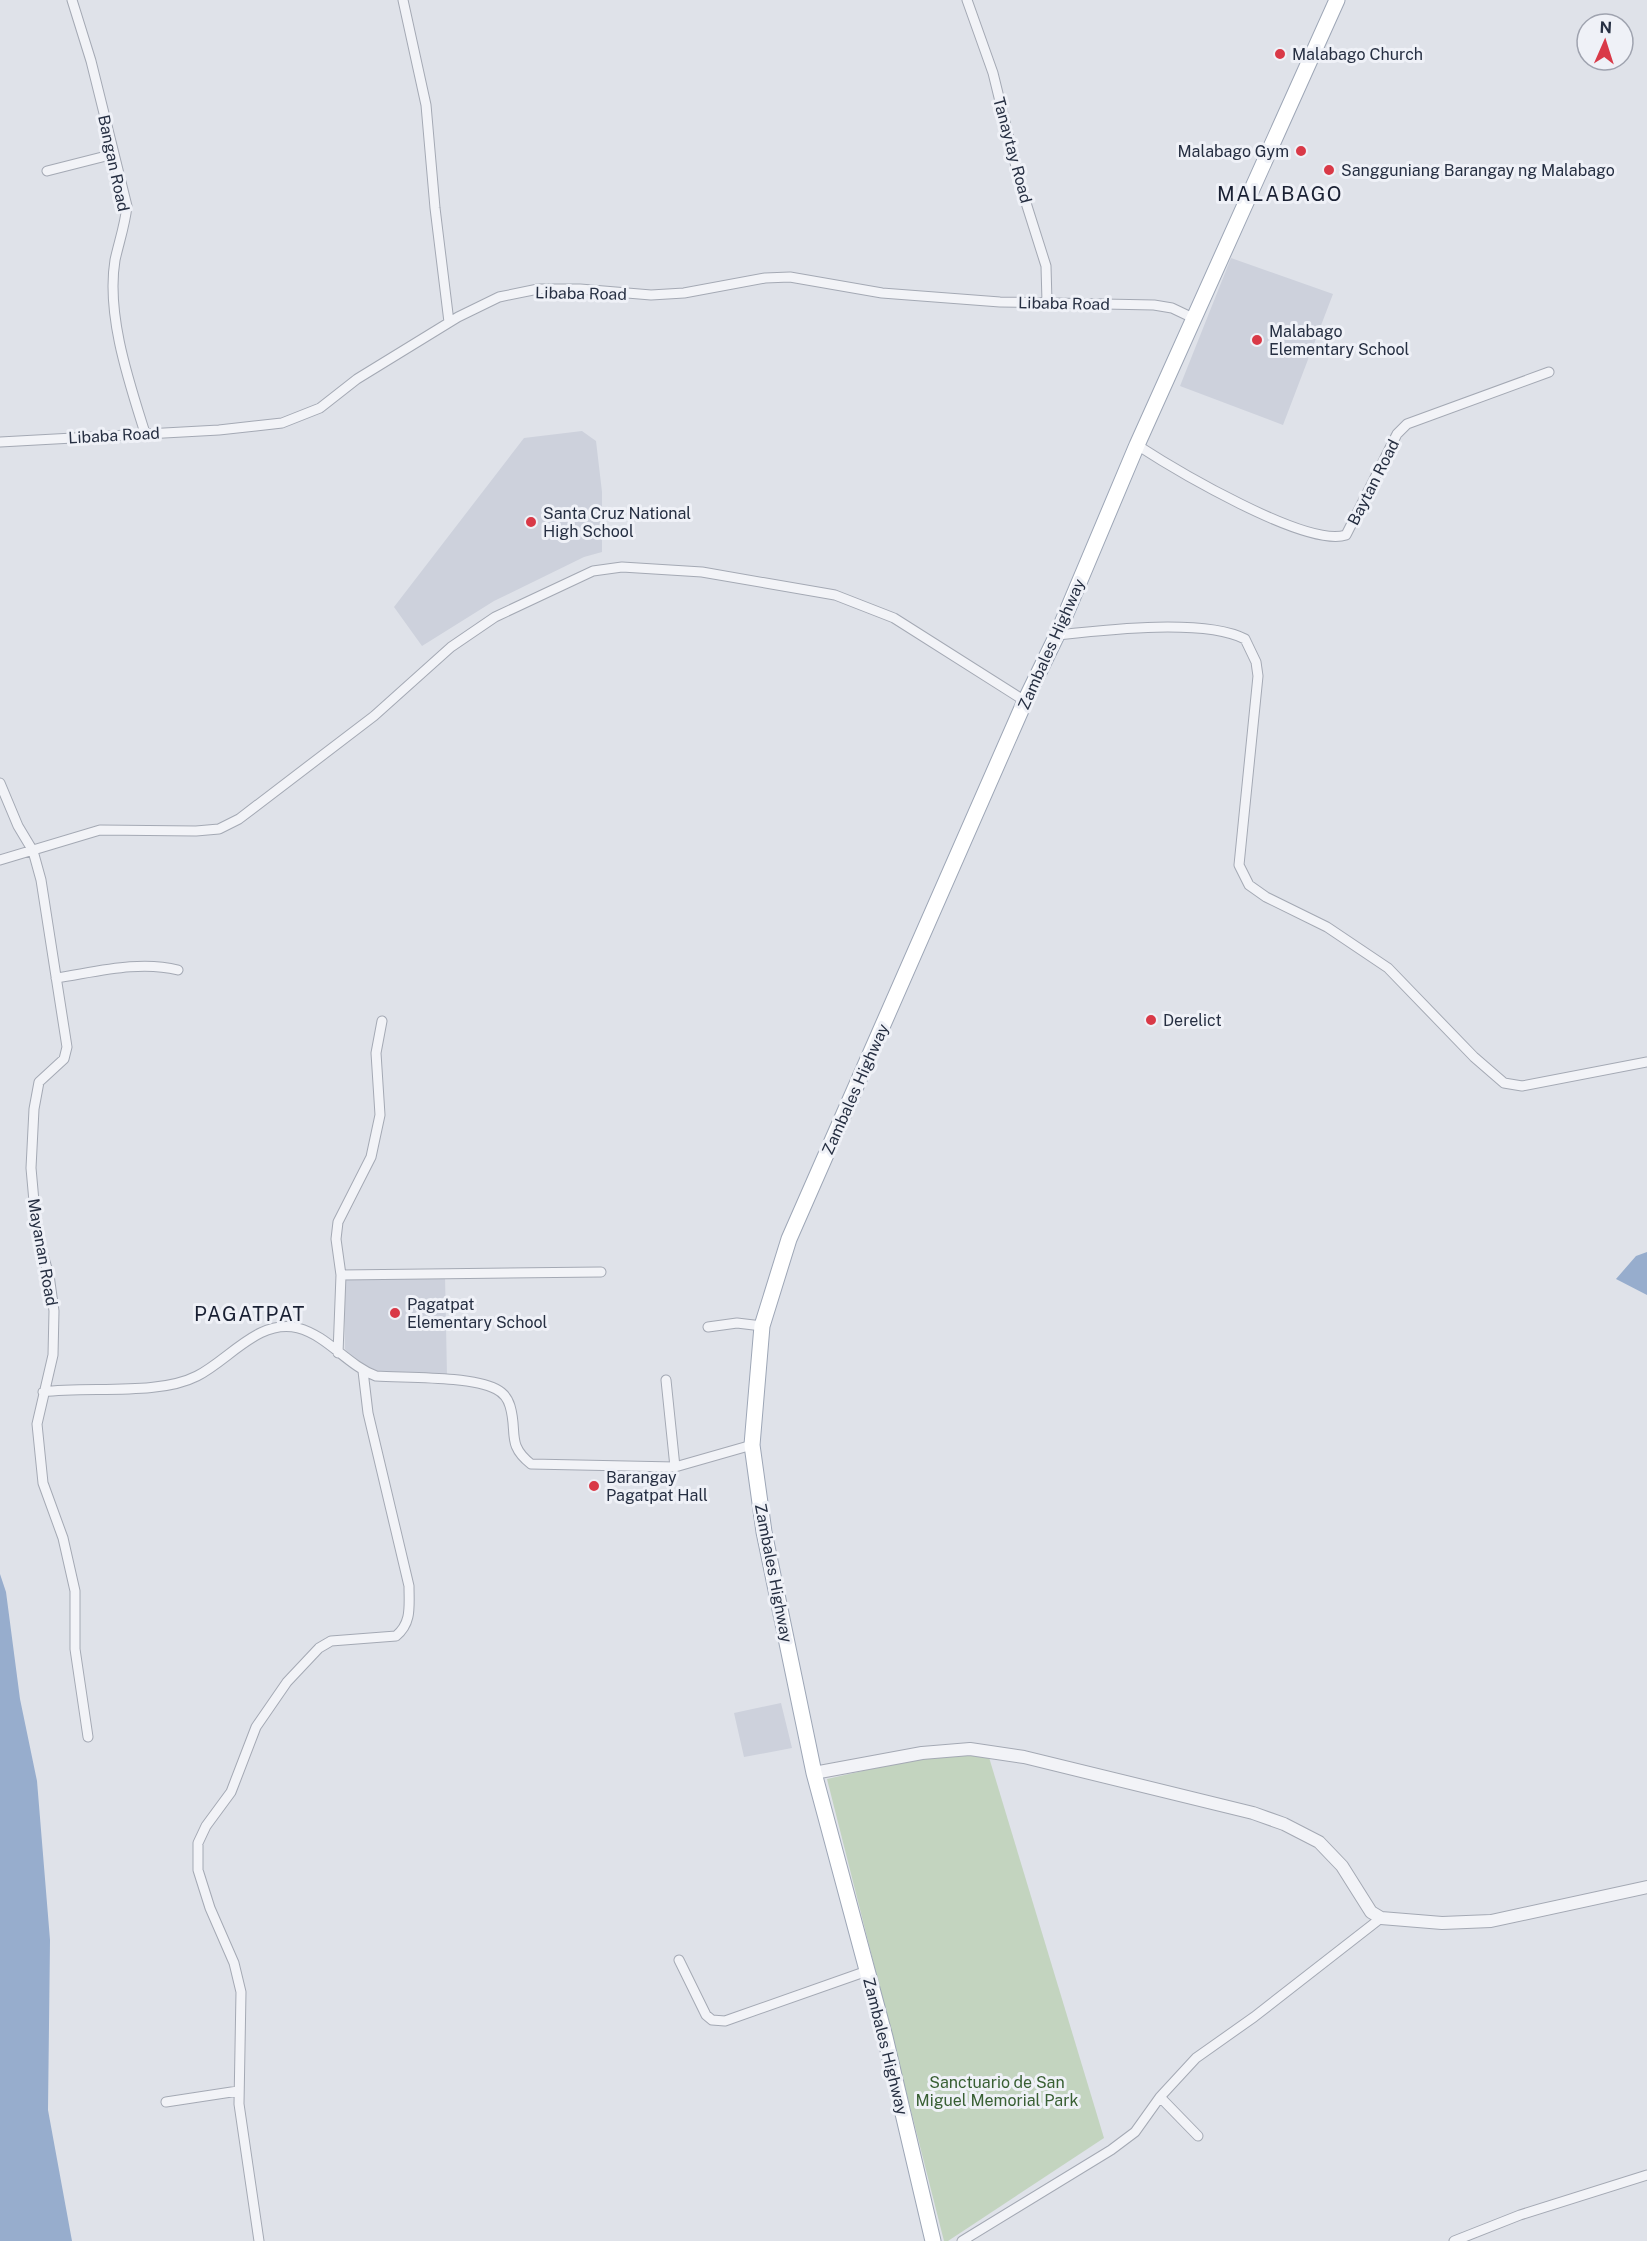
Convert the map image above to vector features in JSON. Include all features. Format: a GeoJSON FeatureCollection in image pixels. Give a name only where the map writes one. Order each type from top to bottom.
{"type":"FeatureCollection","features":[{"type":"Feature","properties":{"kind":"main road","name":"Zambales Highway"},"geometry":{"type":"LineString","coordinates":[[933,2241],[867,1971],[814,1773],[764,1533],[752,1445],[762,1326],[789,1239],[1024,701],[1057,636],[1193,318],[1337,0]]}},
{"type":"Feature","properties":{"kind":"street","name":"Bangan Road"},"geometry":{"type":"LineString","coordinates":[[72,0],[91,61],[126,206],[125,223],[115,262],[116,309],[121,356],[145,434]]}},
{"type":"Feature","properties":{"kind":"street"},"geometry":{"type":"LineString","coordinates":[[404,0],[426,105],[435,208],[449,322]]}},
{"type":"Feature","properties":{"kind":"street","name":"Tanaytay Road"},"geometry":{"type":"LineString","coordinates":[[967,0],[993,73],[1021,187],[1046,266],[1047,303]]}},
{"type":"Feature","properties":{"kind":"street"},"geometry":{"type":"LineString","coordinates":[[46,171],[114,154]]}},
{"type":"Feature","properties":{"kind":"street","name":"Libaba Road"},"geometry":{"type":"LineString","coordinates":[[0,442],[219,430],[282,423],[320,408],[357,379],[449,322],[499,297],[538,289],[580,289],[651,295],[684,293],[765,278],[820,281],[852,290],[882,293],[1047,303],[1154,305],[1172,308],[1193,318]]}},
{"type":"Feature","properties":{"kind":"street","name":"Baytan Road"},"geometry":{"type":"LineString","coordinates":[[1137,445],[1228,498],[1296,527],[1338,538],[1346,535],[1398,434],[1407,424],[1549,372]]}},
{"type":"Feature","properties":{"kind":"street"},"geometry":{"type":"LineString","coordinates":[[0,860],[100,830],[196,831],[219,829],[239,819],[374,716],[451,647],[495,617],[593,571],[622,567],[702,572],[835,594],[894,618],[1024,701]]}},
{"type":"Feature","properties":{"kind":"street"},"geometry":{"type":"LineString","coordinates":[[1057,636],[1101,630],[1164,627],[1222,631],[1245,639],[1256,662],[1257,676],[1239,865],[1249,885],[1266,897],[1327,927],[1388,968],[1474,1057],[1504,1083],[1522,1086],[1647,1062]]}},
{"type":"Feature","properties":{"kind":"street","name":"Mayanan Road"},"geometry":{"type":"LineString","coordinates":[[0,783],[18,826],[33,851],[41,880],[67,1047],[64,1059],[39,1082],[36,1093],[31,1168],[37,1235],[49,1275],[54,1311],[53,1355],[37,1424],[43,1483],[63,1538],[75,1591],[75,1649],[88,1737]]}},
{"type":"Feature","properties":{"kind":"street"},"geometry":{"type":"LineString","coordinates":[[56,978],[134,966],[162,966],[178,970]]}},
{"type":"Feature","properties":{"kind":"street"},"geometry":{"type":"LineString","coordinates":[[338,1353],[341,1275],[336,1239],[338,1222],[371,1157],[380,1115],[376,1053],[382,1021]]}},
{"type":"Feature","properties":{"kind":"street"},"geometry":{"type":"LineString","coordinates":[[341,1275],[601,1272]]}},
{"type":"Feature","properties":{"kind":"street"},"geometry":{"type":"LineString","coordinates":[[708,1327],[737,1323],[762,1326]]}},
{"type":"Feature","properties":{"kind":"street"},"geometry":{"type":"LineString","coordinates":[[43,1392],[167,1387],[198,1376],[252,1337],[286,1326],[299,1328],[319,1337],[363,1371],[376,1376],[458,1382],[496,1389],[507,1397],[511,1408],[515,1447],[531,1464],[675,1467],[752,1445]]}},
{"type":"Feature","properties":{"kind":"street"},"geometry":{"type":"LineString","coordinates":[[259,2241],[238,2091],[241,1992],[234,1963],[210,1908],[198,1870],[198,1843],[206,1826],[231,1792],[256,1727],[295,1674],[319,1648],[331,1641],[396,1635],[404,1629],[410,1615],[409,1586],[368,1413],[363,1371]]}},
{"type":"Feature","properties":{"kind":"street"},"geometry":{"type":"LineString","coordinates":[[666,1380],[675,1467]]}},
{"type":"Feature","properties":{"kind":"street"},"geometry":{"type":"LineString","coordinates":[[814,1773],[922,1754],[970,1749],[1024,1757],[1253,1813],[1284,1824],[1319,1842],[1342,1866],[1371,1912],[1381,1918],[1442,1923],[1491,1921],[1647,1887]]}},
{"type":"Feature","properties":{"kind":"street"},"geometry":{"type":"LineString","coordinates":[[963,2241],[1111,2150],[1135,2132],[1160,2097],[1196,2058],[1254,2017],[1381,1918]]}},
{"type":"Feature","properties":{"kind":"street"},"geometry":{"type":"LineString","coordinates":[[679,1960],[706,2015],[712,2020],[724,2020],[867,1971]]}},
{"type":"Feature","properties":{"kind":"street"},"geometry":{"type":"LineString","coordinates":[[166,2102],[238,2091]]}},
{"type":"Feature","properties":{"kind":"street"},"geometry":{"type":"LineString","coordinates":[[1160,2097],[1198,2136]]}},
{"type":"Feature","properties":{"kind":"street"},"geometry":{"type":"LineString","coordinates":[[1454,2241],[1520,2215],[1647,2175]]}},
{"type":"Feature","properties":{"kind":"shaded area","name":"Malabago Elementary School"},"geometry":{"type":"Polygon","coordinates":[[[1231,258],[1333,294],[1283,425],[1180,386],[1231,258]]]}},
{"type":"Feature","properties":{"kind":"shaded area","name":"Santa Cruz National High School"},"geometry":{"type":"Polygon","coordinates":[[[582,431],[596,441],[602,492],[602,552],[584,557],[494,601],[422,646],[394,607],[524,438],[582,431]]]}},
{"type":"Feature","properties":{"kind":"shaded area","name":"Pagatpat Elementary School"},"geometry":{"type":"Polygon","coordinates":[[[445,1275],[447,1376],[373,1373],[345,1349],[344,1277],[445,1275]]]}},
{"type":"Feature","properties":{"kind":"shaded area"},"geometry":{"type":"Polygon","coordinates":[[[781,1703],[792,1748],[744,1757],[734,1713],[781,1703]]]}},
{"type":"Feature","properties":{"kind":"green space","name":"Sanctuario de San Miguel Memorial Park"},"geometry":{"type":"Polygon","coordinates":[[[988,1754],[1104,2138],[948,2241],[944,2241],[827,1779],[920,1758],[988,1754]]]}},
{"type":"Feature","properties":{"kind":"water"},"geometry":{"type":"Polygon","coordinates":[[[1647,1252],[1647,1295],[1616,1279],[1636,1256],[1647,1252]]]}},
{"type":"Feature","properties":{"kind":"water"},"geometry":{"type":"Polygon","coordinates":[[[0,1574],[6,1592],[20,1699],[37,1781],[50,1940],[48,2110],[72,2241],[0,2241],[0,1574]]]}},
{"type":"Feature","properties":{"kind":"place","name":"Malabago Church"},"geometry":{"type":"Point","coordinates":[1280,54]}},
{"type":"Feature","properties":{"kind":"place","name":"Malabago Gym"},"geometry":{"type":"Point","coordinates":[1301,151]}},
{"type":"Feature","properties":{"kind":"place","name":"Sangguniang Barangay ng Malabago"},"geometry":{"type":"Point","coordinates":[1329,170]}},
{"type":"Feature","properties":{"kind":"place","name":"Malabago Elementary School"},"geometry":{"type":"Point","coordinates":[1257,340]}},
{"type":"Feature","properties":{"kind":"place","name":"Santa Cruz National High School"},"geometry":{"type":"Point","coordinates":[531,522]}},
{"type":"Feature","properties":{"kind":"place","name":"Derelict"},"geometry":{"type":"Point","coordinates":[1151,1020]}},
{"type":"Feature","properties":{"kind":"place","name":"Pagatpat Elementary School"},"geometry":{"type":"Point","coordinates":[395,1313]}},
{"type":"Feature","properties":{"kind":"place","name":"Barangay Pagatpat Hall"},"geometry":{"type":"Point","coordinates":[594,1486]}},
{"type":"Feature","properties":{"kind":"district","name":"MALABAGO"},"geometry":{"type":"Point","coordinates":[1280,194]}},
{"type":"Feature","properties":{"kind":"district","name":"PAGATPAT"},"geometry":{"type":"Point","coordinates":[250,1314]}}]}
